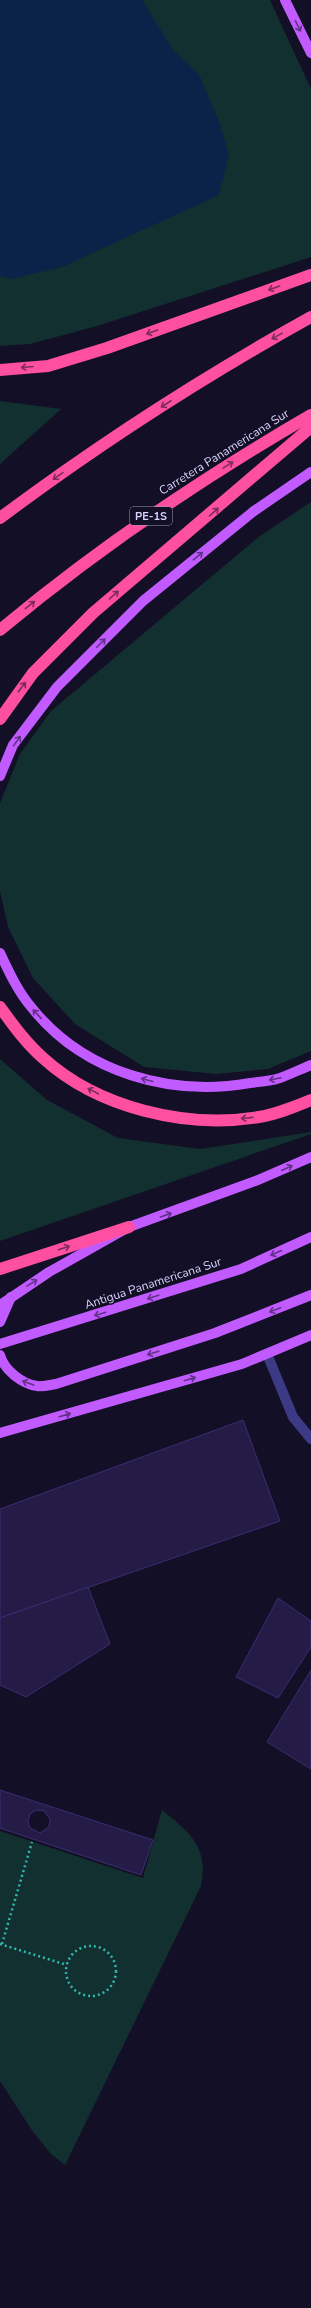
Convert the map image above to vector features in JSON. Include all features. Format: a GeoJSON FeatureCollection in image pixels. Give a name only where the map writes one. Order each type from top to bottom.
{"type":"FeatureCollection","features":[{"type":"Feature","properties":{"kind":"highway"},"geometry":{"type":"LineString","coordinates":[[0,370],[48,366],[108,348],[311,275]]}},
{"type":"Feature","properties":{"kind":"highway"},"geometry":{"type":"LineString","coordinates":[[0,518],[113,438],[189,389],[311,317]]}},
{"type":"Feature","properties":{"kind":"highway","name":"Carretera Panamericana Sur"},"geometry":{"type":"LineString","coordinates":[[0,630],[76,569],[138,524],[201,482],[311,415]]}},
{"type":"Feature","properties":{"kind":"highway"},"geometry":{"type":"LineString","coordinates":[[0,719],[33,673],[78,628],[311,427]]}},
{"type":"Feature","properties":{"kind":"highway"},"geometry":{"type":"LineString","coordinates":[[0,1007],[19,1034],[43,1059],[70,1078],[99,1094],[129,1106],[160,1114],[191,1119],[225,1120],[260,1117],[311,1100]]}},
{"type":"Feature","properties":{"kind":"highway"},"geometry":{"type":"LineString","coordinates":[[0,1269],[129,1227]]}},
{"type":"Feature","properties":{"kind":"main road"},"geometry":{"type":"LineString","coordinates":[[285,0],[311,53]]}},
{"type":"Feature","properties":{"kind":"main road"},"geometry":{"type":"LineString","coordinates":[[0,776],[13,745],[58,687],[143,601],[254,511],[311,472]]}},
{"type":"Feature","properties":{"kind":"main road"},"geometry":{"type":"LineString","coordinates":[[0,953],[13,981],[31,1008],[53,1032],[79,1052],[102,1065],[127,1074],[189,1088],[222,1088],[279,1078],[311,1065]]}},
{"type":"Feature","properties":{"kind":"main road"},"geometry":{"type":"LineString","coordinates":[[0,1305],[12,1295],[129,1227],[258,1180],[311,1157]]}},
{"type":"Feature","properties":{"kind":"main road","name":"Antigua Panamericana Sur"},"geometry":{"type":"LineString","coordinates":[[0,1344],[241,1269],[311,1237]]}},
{"type":"Feature","properties":{"kind":"main road"},"geometry":{"type":"LineString","coordinates":[[0,1355],[10,1371],[19,1380],[36,1386],[56,1384],[215,1333],[311,1294]]}},
{"type":"Feature","properties":{"kind":"main road"},"geometry":{"type":"LineString","coordinates":[[0,1322],[12,1295]]}},
{"type":"Feature","properties":{"kind":"main road"},"geometry":{"type":"LineString","coordinates":[[0,1433],[242,1364],[311,1335]]}},
{"type":"Feature","properties":{"kind":"lane"},"geometry":{"type":"LineString","coordinates":[[267,1354],[293,1416],[311,1439]]}},
{"type":"Feature","properties":{"kind":"path"},"geometry":{"type":"LineString","coordinates":[[32,1842],[1,1944],[67,1965]]}},
{"type":"Feature","properties":{"kind":"path"},"geometry":{"type":"LineString","coordinates":[[90,1946],[98,1947],[108,1953],[115,1962],[116,1978],[112,1986],[102,1995],[89,1997],[81,1994],[68,1982],[67,1965],[75,1951],[90,1946]]}},
{"type":"Feature","properties":{"kind":"green space"},"geometry":{"type":"Polygon","coordinates":[[[0,0],[270,0],[311,89],[311,257],[97,326],[30,344],[0,346],[0,0]]]}},
{"type":"Feature","properties":{"kind":"green space"},"geometry":{"type":"Polygon","coordinates":[[[0,401],[61,409],[0,464],[0,401]]]}},
{"type":"Feature","properties":{"kind":"green space"},"geometry":{"type":"Polygon","coordinates":[[[311,502],[311,1051],[268,1069],[216,1074],[144,1067],[75,1024],[33,978],[8,927],[0,891],[0,803],[20,754],[51,711],[260,536],[311,502]]]}},
{"type":"Feature","properties":{"kind":"green space"},"geometry":{"type":"Polygon","coordinates":[[[0,1059],[47,1100],[118,1138],[200,1149],[311,1132],[311,1134],[0,1241],[0,1059]]]}},
{"type":"Feature","properties":{"kind":"green space"},"geometry":{"type":"Polygon","coordinates":[[[162,1810],[189,1834],[200,1851],[203,1873],[201,1886],[65,2165],[51,2154],[31,2129],[0,2081],[0,1831],[143,1878],[162,1810]]]}},
{"type":"Feature","properties":{"kind":"water"},"geometry":{"type":"Polygon","coordinates":[[[0,0],[142,0],[174,51],[199,74],[220,124],[229,156],[219,195],[62,267],[12,279],[0,276],[0,0]]]}},
{"type":"Feature","properties":{"kind":"building"},"geometry":{"type":"Polygon","coordinates":[[[243,1420],[280,1521],[0,1618],[0,1509],[243,1420]]]}},
{"type":"Feature","properties":{"kind":"building"},"geometry":{"type":"Polygon","coordinates":[[[88,1587],[110,1644],[26,1697],[0,1685],[0,1618],[88,1587]]]}},
{"type":"Feature","properties":{"kind":"building"},"geometry":{"type":"Polygon","coordinates":[[[278,1598],[311,1621],[311,1647],[278,1698],[236,1677],[278,1598]]]}},
{"type":"Feature","properties":{"kind":"building"},"geometry":{"type":"Polygon","coordinates":[[[311,1670],[311,1769],[267,1742],[311,1670]]]}},
{"type":"Feature","properties":{"kind":"building"},"geometry":{"type":"Polygon","coordinates":[[[0,1790],[153,1840],[141,1875],[0,1828],[0,1790]],[[36,1810],[30,1814],[28,1821],[30,1828],[40,1833],[49,1827],[50,1819],[44,1811],[36,1810]]]}}]}
